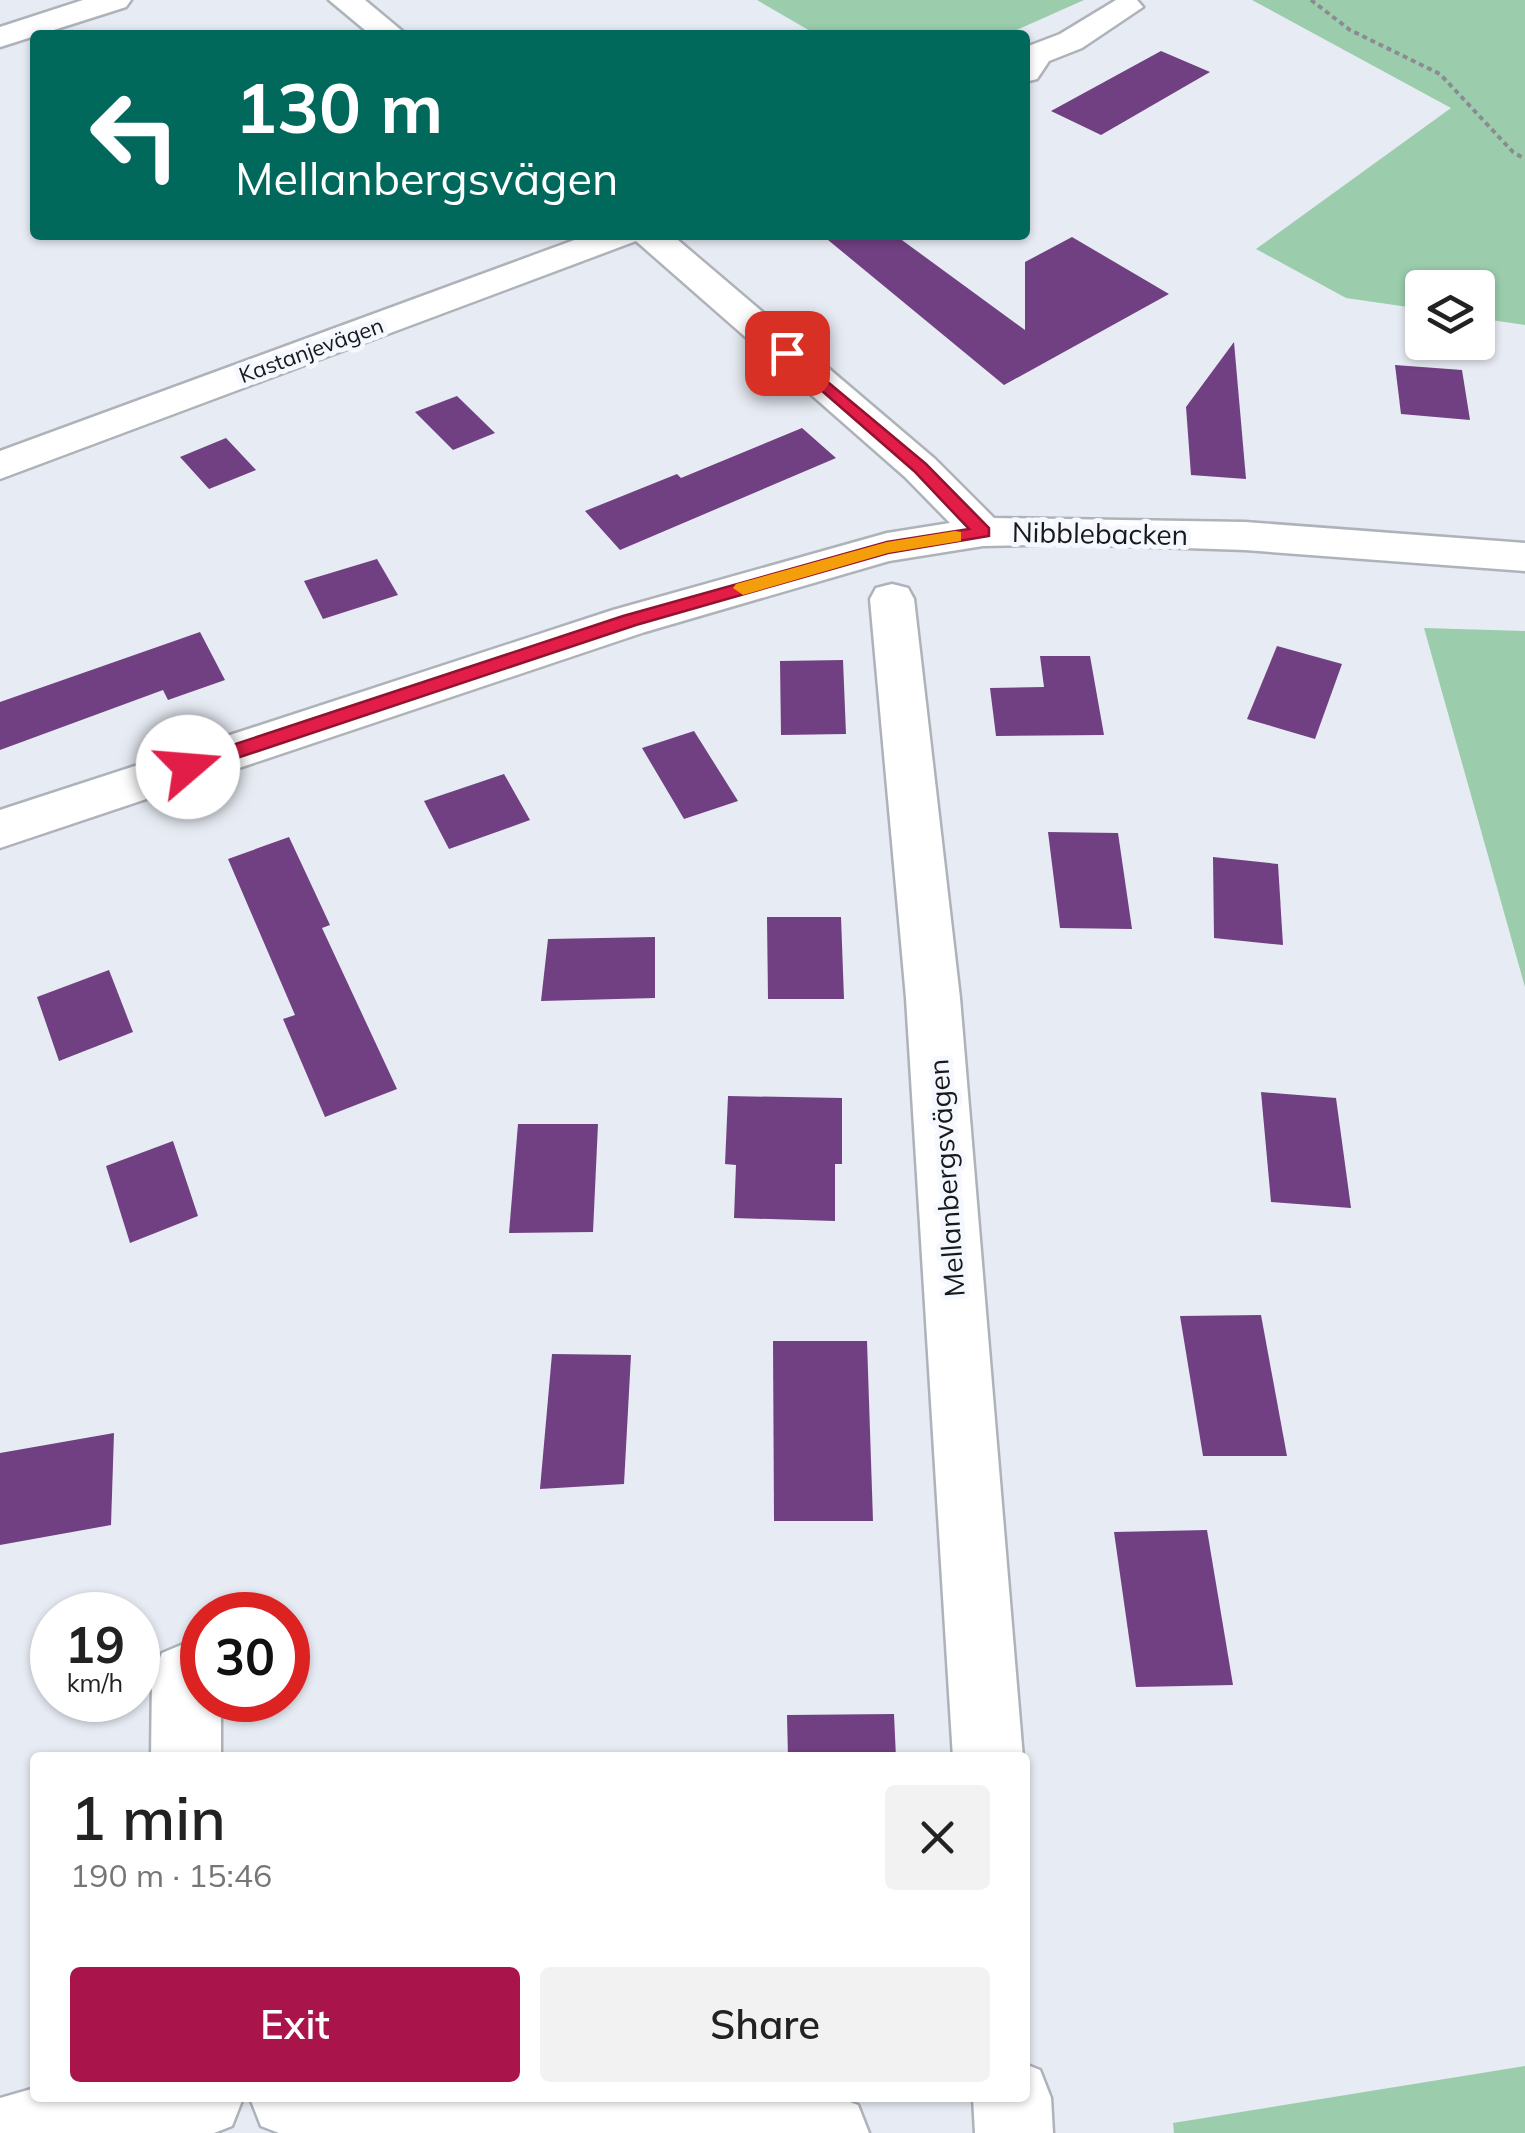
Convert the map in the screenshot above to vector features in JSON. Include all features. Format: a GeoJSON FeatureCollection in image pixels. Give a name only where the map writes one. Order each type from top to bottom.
{"type":"FeatureCollection","features":[{"type":"Feature","properties":{"kind":"street"},"geometry":{"type":"LineString","coordinates":[[0,36],[115,0]]}},
{"type":"Feature","properties":{"kind":"street"},"geometry":{"type":"LineString","coordinates":[[345,0],[384,30]]}},
{"type":"Feature","properties":{"kind":"street"},"geometry":{"type":"LineString","coordinates":[[1030,64],[1037,54],[1070,41],[1127,7]]}},
{"type":"Feature","properties":{"kind":"street","name":"Kastanjevägen"},"geometry":{"type":"LineString","coordinates":[[0,466],[609,240]]}},
{"type":"Feature","properties":{"kind":"street"},"geometry":{"type":"LineString","coordinates":[[656,240],[920,468],[983,532]]}},
{"type":"Feature","properties":{"kind":"street","name":"Nibblebacken"},"geometry":{"type":"LineString","coordinates":[[0,829],[629,621],[887,548],[983,532],[1067,530],[1246,536],[1525,557]]}},
{"type":"Feature","properties":{"kind":"street","name":"Mellanbergsvägen"},"geometry":{"type":"LineString","coordinates":[[892,599],[933,998],[988,1752]]}},
{"type":"Feature","properties":{"kind":"street"},"geometry":{"type":"LineString","coordinates":[[186,1722],[186,1752]]}},
{"type":"Feature","properties":{"kind":"street"},"geometry":{"type":"LineString","coordinates":[[10,2133],[71,2118],[171,2102]]}},
{"type":"Feature","properties":{"kind":"street"},"geometry":{"type":"LineString","coordinates":[[307,2102],[418,2126],[544,2117],[830,2133]]}},
{"type":"Feature","properties":{"kind":"street"},"geometry":{"type":"LineString","coordinates":[[1012,2102],[1014,2133]]}},
{"type":"Feature","properties":{"kind":"path"},"geometry":{"type":"LineString","coordinates":[[1311,0],[1350,30],[1440,74],[1513,152],[1525,159]]}},
{"type":"Feature","properties":{"kind":"green space"},"geometry":{"type":"Polygon","coordinates":[[[757,0],[1084,0],[1016,30],[808,30],[757,0]]]}},
{"type":"Feature","properties":{"kind":"green space"},"geometry":{"type":"Polygon","coordinates":[[[1252,0],[1525,0],[1525,325],[1495,321],[1495,270],[1405,270],[1405,307],[1346,298],[1256,249],[1451,108],[1252,0]]]}},
{"type":"Feature","properties":{"kind":"green space"},"geometry":{"type":"Polygon","coordinates":[[[1424,628],[1525,631],[1525,987],[1424,628]]]}},
{"type":"Feature","properties":{"kind":"green space"},"geometry":{"type":"Polygon","coordinates":[[[1525,2066],[1525,2133],[1174,2133],[1173,2123],[1525,2066]]]}},
{"type":"Feature","properties":{"kind":"building"},"geometry":{"type":"Polygon","coordinates":[[[1161,51],[1210,72],[1101,135],[1051,111],[1161,51]]]}},
{"type":"Feature","properties":{"kind":"building"},"geometry":{"type":"Polygon","coordinates":[[[1072,237],[1169,294],[1004,385],[828,240],[902,240],[1025,330],[1025,262],[1072,237]]]}},
{"type":"Feature","properties":{"kind":"building"},"geometry":{"type":"Polygon","coordinates":[[[1234,342],[1246,479],[1191,475],[1186,407],[1234,342]]]}},
{"type":"Feature","properties":{"kind":"building"},"geometry":{"type":"Polygon","coordinates":[[[1395,365],[1462,370],[1470,420],[1401,414],[1395,365]]]}},
{"type":"Feature","properties":{"kind":"building"},"geometry":{"type":"Polygon","coordinates":[[[457,396],[495,433],[453,450],[415,412],[457,396]]]}},
{"type":"Feature","properties":{"kind":"building"},"geometry":{"type":"Polygon","coordinates":[[[802,428],[836,458],[620,550],[585,511],[677,474],[681,478],[802,428]]]}},
{"type":"Feature","properties":{"kind":"building"},"geometry":{"type":"Polygon","coordinates":[[[226,438],[256,470],[209,489],[180,457],[226,438]]]}},
{"type":"Feature","properties":{"kind":"building"},"geometry":{"type":"Polygon","coordinates":[[[377,559],[398,595],[323,619],[304,581],[377,559]]]}},
{"type":"Feature","properties":{"kind":"building"},"geometry":{"type":"Polygon","coordinates":[[[200,632],[225,680],[168,700],[163,690],[0,750],[0,702],[200,632]]]}},
{"type":"Feature","properties":{"kind":"building"},"geometry":{"type":"Polygon","coordinates":[[[1277,646],[1342,664],[1315,739],[1247,719],[1277,646]]]}},
{"type":"Feature","properties":{"kind":"building"},"geometry":{"type":"Polygon","coordinates":[[[1040,656],[1090,656],[1104,735],[996,736],[990,688],[1044,687],[1040,656]]]}},
{"type":"Feature","properties":{"kind":"building"},"geometry":{"type":"Polygon","coordinates":[[[843,660],[846,734],[781,735],[780,661],[843,660]]]}},
{"type":"Feature","properties":{"kind":"building"},"geometry":{"type":"Polygon","coordinates":[[[694,731],[738,801],[684,819],[642,748],[694,731]]]}},
{"type":"Feature","properties":{"kind":"building"},"geometry":{"type":"Polygon","coordinates":[[[504,774],[530,820],[449,849],[424,801],[504,774]]]}},
{"type":"Feature","properties":{"kind":"building"},"geometry":{"type":"Polygon","coordinates":[[[1048,832],[1118,833],[1132,929],[1060,928],[1048,832]]]}},
{"type":"Feature","properties":{"kind":"building"},"geometry":{"type":"Polygon","coordinates":[[[289,837],[330,925],[322,928],[397,1089],[325,1117],[283,1019],[295,1015],[228,859],[289,837]]]}},
{"type":"Feature","properties":{"kind":"building"},"geometry":{"type":"Polygon","coordinates":[[[1213,857],[1278,864],[1283,945],[1214,938],[1213,857]]]}},
{"type":"Feature","properties":{"kind":"building"},"geometry":{"type":"Polygon","coordinates":[[[767,917],[841,917],[844,999],[768,999],[767,917]]]}},
{"type":"Feature","properties":{"kind":"building"},"geometry":{"type":"Polygon","coordinates":[[[655,937],[655,998],[541,1001],[548,939],[655,937]]]}},
{"type":"Feature","properties":{"kind":"building"},"geometry":{"type":"Polygon","coordinates":[[[109,970],[133,1032],[59,1061],[37,997],[109,970]]]}},
{"type":"Feature","properties":{"kind":"building"},"geometry":{"type":"Polygon","coordinates":[[[1261,1092],[1336,1098],[1351,1208],[1271,1202],[1261,1092]]]}},
{"type":"Feature","properties":{"kind":"building"},"geometry":{"type":"Polygon","coordinates":[[[728,1096],[842,1098],[842,1164],[835,1164],[835,1221],[734,1218],[736,1165],[725,1164],[728,1096]]]}},
{"type":"Feature","properties":{"kind":"building"},"geometry":{"type":"Polygon","coordinates":[[[518,1124],[598,1124],[593,1232],[509,1233],[518,1124]]]}},
{"type":"Feature","properties":{"kind":"building"},"geometry":{"type":"Polygon","coordinates":[[[173,1141],[198,1216],[130,1243],[106,1166],[173,1141]]]}},
{"type":"Feature","properties":{"kind":"building"},"geometry":{"type":"Polygon","coordinates":[[[1261,1315],[1287,1456],[1203,1456],[1180,1316],[1261,1315]]]}},
{"type":"Feature","properties":{"kind":"building"},"geometry":{"type":"Polygon","coordinates":[[[773,1341],[867,1341],[873,1521],[774,1521],[773,1341]]]}},
{"type":"Feature","properties":{"kind":"building"},"geometry":{"type":"Polygon","coordinates":[[[552,1354],[631,1355],[624,1484],[540,1489],[552,1354]]]}},
{"type":"Feature","properties":{"kind":"building"},"geometry":{"type":"Polygon","coordinates":[[[114,1433],[111,1525],[0,1545],[0,1453],[114,1433]]]}},
{"type":"Feature","properties":{"kind":"building"},"geometry":{"type":"Polygon","coordinates":[[[1207,1530],[1233,1685],[1136,1687],[1114,1532],[1207,1530]]]}},
{"type":"Feature","properties":{"kind":"building"},"geometry":{"type":"Polygon","coordinates":[[[894,1714],[896,1752],[788,1752],[787,1715],[894,1714]]]}},
{"type":"Feature","properties":{"kind":"slow traffic"},"geometry":{"type":"LineString","coordinates":[[743,588],[887,548],[955,537]]}},
{"type":"Feature","properties":{"kind":"route"},"geometry":{"type":"LineString","coordinates":[[188,767],[629,621],[887,548],[983,532],[920,468],[787,353]]}}]}
